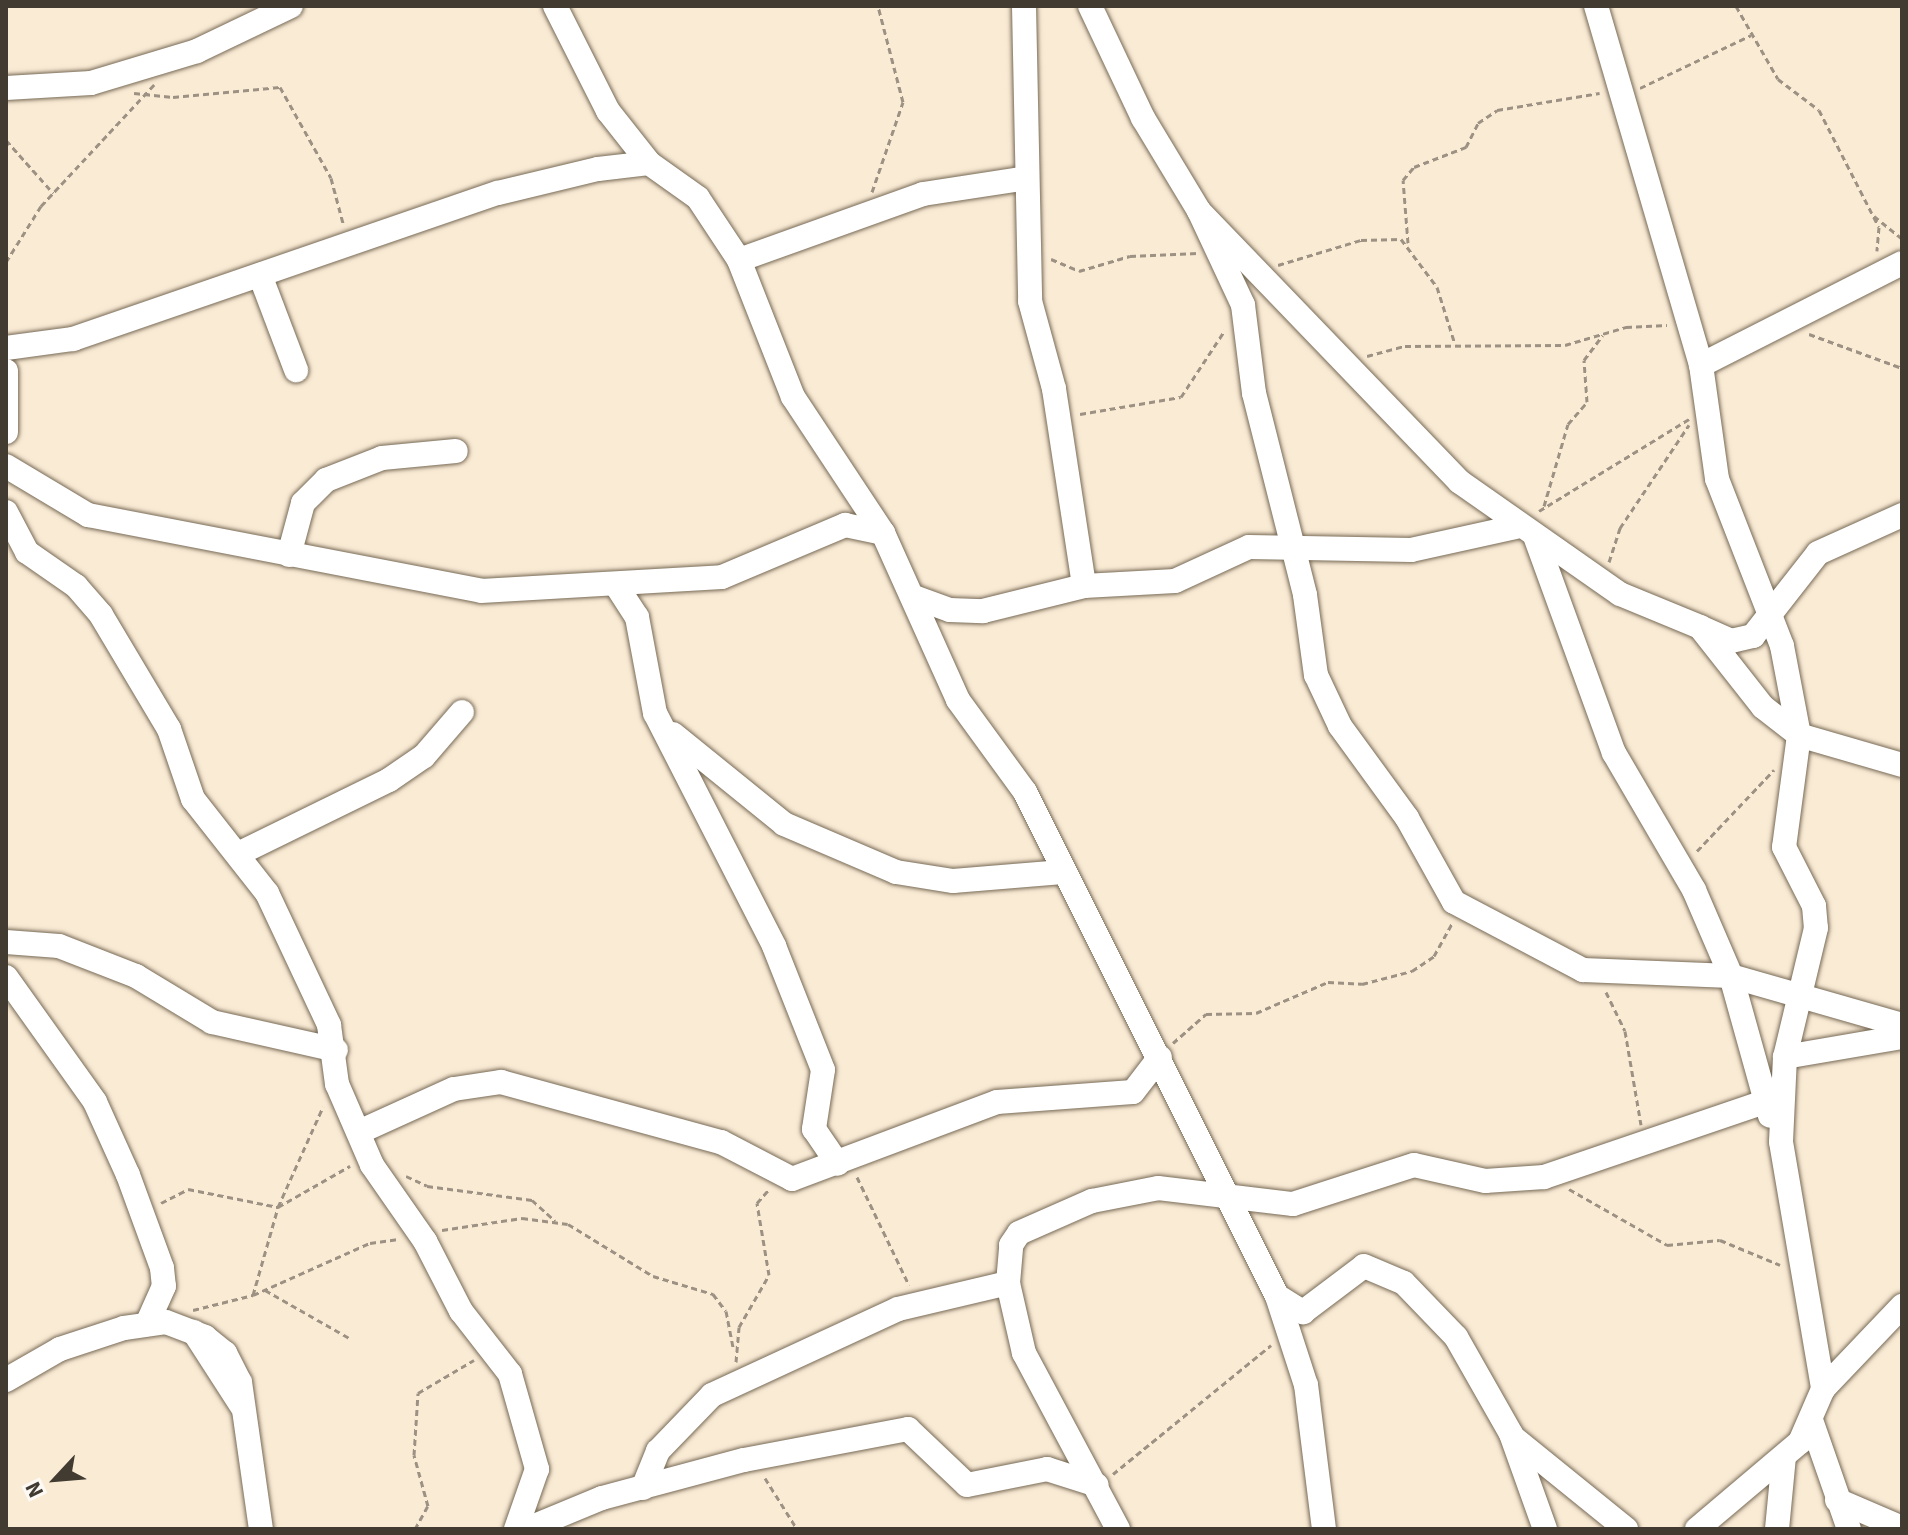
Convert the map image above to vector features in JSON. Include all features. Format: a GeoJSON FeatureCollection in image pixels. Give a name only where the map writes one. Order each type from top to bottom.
{"type":"FeatureCollection","features":[{"type":"Feature","properties":{"kind":"street"},"geometry":{"type":"LineString","coordinates":[[6,88],[91,83],[197,51],[291,6]]}},
{"type":"Feature","properties":{"kind":"street"},"geometry":{"type":"LineString","coordinates":[[555,6],[608,111],[649,163],[698,198],[739,260],[793,397],[883,533],[958,700],[1025,792],[1063,872],[1161,1055],[1224,1194],[1277,1296],[1290,1330],[1318,1449],[1324,1529]]}},
{"type":"Feature","properties":{"kind":"street"},"geometry":{"type":"LineString","coordinates":[[1024,6],[1030,301],[1057,416],[1084,586]]}},
{"type":"Feature","properties":{"kind":"street"},"geometry":{"type":"LineString","coordinates":[[1090,6],[1143,118],[1199,211],[1229,252],[1345,358],[1460,482],[1526,533],[1598,580],[1700,627],[1743,640],[1827,546],[1902,515]]}},
{"type":"Feature","properties":{"kind":"street"},"geometry":{"type":"LineString","coordinates":[[1596,6],[1616,91],[1683,323],[1701,365],[1717,479],[1782,646],[1791,749],[1784,847],[1814,906],[1816,928],[1797,993],[1785,1057],[1781,1142]]}},
{"type":"Feature","properties":{"kind":"street"},"geometry":{"type":"LineString","coordinates":[[6,348],[73,339],[498,193],[649,163]]}},
{"type":"Feature","properties":{"kind":"street"},"geometry":{"type":"LineString","coordinates":[[739,260],[944,189],[1027,178]]}},
{"type":"Feature","properties":{"kind":"street"},"geometry":{"type":"LineString","coordinates":[[1229,252],[1280,517],[1291,547],[1316,675],[1340,726],[1407,818],[1454,902],[1583,970],[1731,976],[1902,1025]]}},
{"type":"Feature","properties":{"kind":"street"},"geometry":{"type":"LineString","coordinates":[[1701,365],[1868,274],[1902,263]]}},
{"type":"Feature","properties":{"kind":"street"},"geometry":{"type":"LineString","coordinates":[[260,275],[296,370]]}},
{"type":"Feature","properties":{"kind":"street"},"geometry":{"type":"LineString","coordinates":[[6,371],[6,432]]}},
{"type":"Feature","properties":{"kind":"street"},"geometry":{"type":"LineString","coordinates":[[289,555],[303,503],[326,480],[382,458],[456,451]]}},
{"type":"Feature","properties":{"kind":"street"},"geometry":{"type":"LineString","coordinates":[[6,466],[88,515],[481,591],[618,588],[734,575],[845,525],[883,533]]}},
{"type":"Feature","properties":{"kind":"street"},"geometry":{"type":"LineString","coordinates":[[6,512],[27,552],[76,586],[101,615],[169,729],[193,799],[240,853],[314,987],[364,1146],[420,1235],[461,1311],[490,1344],[510,1374],[534,1445],[537,1483],[516,1529]]}},
{"type":"Feature","properties":{"kind":"street"},"geometry":{"type":"LineString","coordinates":[[1260,546],[1280,517]]}},
{"type":"Feature","properties":{"kind":"street"},"geometry":{"type":"LineString","coordinates":[[914,597],[950,610],[983,611],[1084,586],[1175,581],[1260,546],[1291,547],[1324,554],[1411,550],[1526,533]]}},
{"type":"Feature","properties":{"kind":"street"},"geometry":{"type":"LineString","coordinates":[[1526,533],[1614,753],[1694,890],[1731,976],[1764,1102],[1781,1142],[1823,1389]]}},
{"type":"Feature","properties":{"kind":"street"},"geometry":{"type":"LineString","coordinates":[[618,588],[637,617],[655,713],[774,946],[823,1070],[814,1129],[843,1163]]}},
{"type":"Feature","properties":{"kind":"street"},"geometry":{"type":"LineString","coordinates":[[1700,627],[1763,707],[1791,749],[1902,765]]}},
{"type":"Feature","properties":{"kind":"street"},"geometry":{"type":"LineString","coordinates":[[240,853],[389,780],[424,756],[462,712]]}},
{"type":"Feature","properties":{"kind":"street"},"geometry":{"type":"LineString","coordinates":[[655,713],[732,788],[784,824],[870,862],[953,881],[1063,872]]}},
{"type":"Feature","properties":{"kind":"street"},"geometry":{"type":"LineString","coordinates":[[10,937],[136,976],[212,1022],[336,1062]]}},
{"type":"Feature","properties":{"kind":"street"},"geometry":{"type":"LineString","coordinates":[[6,977],[95,1102],[147,1221],[164,1286],[155,1323]]}},
{"type":"Feature","properties":{"kind":"street"},"geometry":{"type":"LineString","coordinates":[[1785,1057],[1902,1037]]}},
{"type":"Feature","properties":{"kind":"street"},"geometry":{"type":"LineString","coordinates":[[364,1146],[454,1089],[501,1082],[721,1142],[787,1179],[843,1163],[997,1102],[1133,1092],[1161,1055]]}},
{"type":"Feature","properties":{"kind":"street"},"geometry":{"type":"LineString","coordinates":[[1118,1529],[1024,1353],[1008,1283],[1019,1233],[1060,1213],[1158,1188],[1293,1204],[1414,1165],[1485,1181],[1544,1177],[1653,1144],[1764,1102]]}},
{"type":"Feature","properties":{"kind":"street"},"geometry":{"type":"LineString","coordinates":[[1277,1296],[1303,1312],[1351,1269],[1393,1276],[1456,1337],[1511,1434],[1545,1529]]}},
{"type":"Feature","properties":{"kind":"street"},"geometry":{"type":"LineString","coordinates":[[643,1488],[673,1430],[712,1395],[917,1303],[1008,1283]]}},
{"type":"Feature","properties":{"kind":"street"},"geometry":{"type":"LineString","coordinates":[[1697,1529],[1784,1456],[1812,1423],[1823,1389],[1902,1306]]}},
{"type":"Feature","properties":{"kind":"street"},"geometry":{"type":"LineString","coordinates":[[6,1380],[60,1349],[155,1323],[193,1331],[245,1409],[262,1529]]}},
{"type":"Feature","properties":{"kind":"street"},"geometry":{"type":"LineString","coordinates":[[1812,1423],[1849,1529]]}},
{"type":"Feature","properties":{"kind":"street"},"geometry":{"type":"LineString","coordinates":[[527,1529],[643,1488],[752,1458],[908,1429],[967,1485],[1047,1469],[1098,1487]]}},
{"type":"Feature","properties":{"kind":"street"},"geometry":{"type":"LineString","coordinates":[[1511,1434],[1626,1529]]}},
{"type":"Feature","properties":{"kind":"street"},"geometry":{"type":"LineString","coordinates":[[1777,1529],[1784,1456]]}},
{"type":"Feature","properties":{"kind":"street"},"geometry":{"type":"LineString","coordinates":[[1837,1500],[1902,1528]]}},
{"type":"Feature","properties":{"kind":"path"},"geometry":{"type":"LineString","coordinates":[[863,216],[903,102],[878,6]]}},
{"type":"Feature","properties":{"kind":"path"},"geometry":{"type":"LineString","coordinates":[[1736,6],[1778,79],[1819,110],[1872,213],[1879,245],[1868,274]]}},
{"type":"Feature","properties":{"kind":"path"},"geometry":{"type":"LineString","coordinates":[[1456,346],[1437,287],[1408,243],[1403,180],[1414,167],[1466,147],[1478,123],[1497,110],[1653,83],[1751,35]]}},
{"type":"Feature","properties":{"kind":"path"},"geometry":{"type":"LineString","coordinates":[[131,92],[144,95],[280,87],[331,178],[343,221],[343,244],[336,248]]}},
{"type":"Feature","properties":{"kind":"path"},"geometry":{"type":"LineString","coordinates":[[6,262],[53,193],[144,95]]}},
{"type":"Feature","properties":{"kind":"path"},"geometry":{"type":"LineString","coordinates":[[6,140],[53,193]]}},
{"type":"Feature","properties":{"kind":"path"},"geometry":{"type":"LineString","coordinates":[[1872,213],[1902,239]]}},
{"type":"Feature","properties":{"kind":"path"},"geometry":{"type":"LineString","coordinates":[[1029,241],[1079,271],[1130,256],[1229,252],[1263,266],[1285,265],[1361,240],[1392,237],[1408,243]]}},
{"type":"Feature","properties":{"kind":"path"},"geometry":{"type":"LineString","coordinates":[[1057,416],[1181,397],[1240,297]]}},
{"type":"Feature","properties":{"kind":"path"},"geometry":{"type":"LineString","coordinates":[[1785,319],[1902,368]]}},
{"type":"Feature","properties":{"kind":"path"},"geometry":{"type":"LineString","coordinates":[[1345,358],[1456,346],[1565,345],[1605,332],[1683,323]]}},
{"type":"Feature","properties":{"kind":"path"},"geometry":{"type":"LineString","coordinates":[[1526,533],[1544,506],[1568,424],[1587,402],[1584,360],[1605,332]]}},
{"type":"Feature","properties":{"kind":"path"},"geometry":{"type":"LineString","coordinates":[[1544,506],[1694,416],[1620,528],[1598,580]]}},
{"type":"Feature","properties":{"kind":"path"},"geometry":{"type":"LineString","coordinates":[[1694,858],[1760,788],[1791,749]]}},
{"type":"Feature","properties":{"kind":"path"},"geometry":{"type":"LineString","coordinates":[[1161,1055],[1206,1014],[1256,1013],[1328,982],[1362,984],[1412,971],[1445,942],[1454,902]]}},
{"type":"Feature","properties":{"kind":"path"},"geometry":{"type":"LineString","coordinates":[[1583,970],[1619,1010],[1634,1106],[1653,1144]]}},
{"type":"Feature","properties":{"kind":"path"},"geometry":{"type":"LineString","coordinates":[[253,1295],[278,1207],[336,1062]]}},
{"type":"Feature","properties":{"kind":"path"},"geometry":{"type":"LineString","coordinates":[[147,1221],[188,1189],[278,1207],[337,1175],[364,1146],[427,1186],[532,1200],[557,1222],[653,1276],[713,1294],[726,1311],[733,1348],[744,1380]]}},
{"type":"Feature","properties":{"kind":"path"},"geometry":{"type":"LineString","coordinates":[[843,1163],[917,1303]]}},
{"type":"Feature","properties":{"kind":"path"},"geometry":{"type":"LineString","coordinates":[[1544,1177],[1667,1245],[1720,1240],[1805,1273]]}},
{"type":"Feature","properties":{"kind":"path"},"geometry":{"type":"LineString","coordinates":[[733,1348],[769,1275],[758,1199],[787,1179]]}},
{"type":"Feature","properties":{"kind":"path"},"geometry":{"type":"LineString","coordinates":[[155,1323],[253,1295],[370,1243],[522,1218],[557,1222]]}},
{"type":"Feature","properties":{"kind":"path"},"geometry":{"type":"LineString","coordinates":[[265,1290],[351,1339]]}},
{"type":"Feature","properties":{"kind":"path"},"geometry":{"type":"LineString","coordinates":[[1098,1487],[1290,1330]]}},
{"type":"Feature","properties":{"kind":"path"},"geometry":{"type":"LineString","coordinates":[[415,1529],[428,1506],[414,1455],[418,1393],[490,1344]]}},
{"type":"Feature","properties":{"kind":"path"},"geometry":{"type":"LineString","coordinates":[[752,1458],[797,1529]]}}]}
